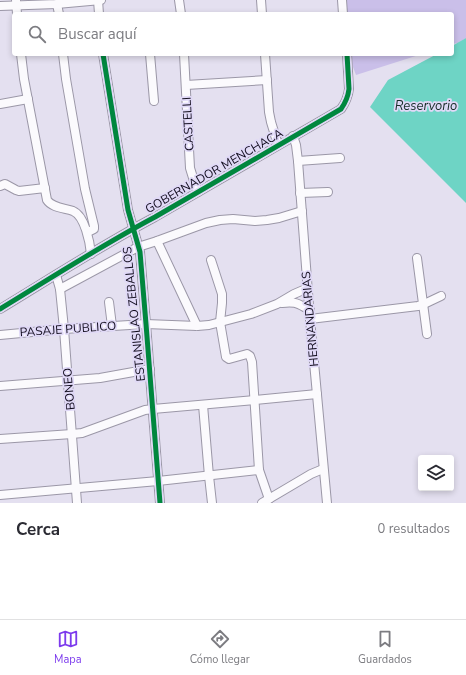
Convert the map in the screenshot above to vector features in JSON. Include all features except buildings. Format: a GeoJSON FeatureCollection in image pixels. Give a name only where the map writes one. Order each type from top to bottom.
{"type":"FeatureCollection","features":[{"type":"Feature","properties":{"kind":"street"},"geometry":{"type":"LineString","coordinates":[[0,6],[16,7],[99,0],[99,12]]}},
{"type":"Feature","properties":{"kind":"street"},"geometry":{"type":"LineString","coordinates":[[180,0],[180,12]]}},
{"type":"Feature","properties":{"kind":"street"},"geometry":{"type":"LineString","coordinates":[[261,0],[262,12]]}},
{"type":"Feature","properties":{"kind":"street"},"geometry":{"type":"LineString","coordinates":[[342,0],[343,12]]}},
{"type":"Feature","properties":{"kind":"street"},"geometry":{"type":"LineString","coordinates":[[57,4],[59,12]]}},
{"type":"Feature","properties":{"kind":"street"},"geometry":{"type":"LineString","coordinates":[[20,56],[48,202],[50,204],[76,212],[88,232],[91,254]]}},
{"type":"Feature","properties":{"kind":"street"},"geometry":{"type":"LineString","coordinates":[[63,56],[85,189],[94,226],[94,229],[88,232]]}},
{"type":"Feature","properties":{"kind":"street","name":"ESTANISLAO ZEBALLOS"},"geometry":{"type":"LineString","coordinates":[[103,56],[128,210],[140,252],[160,503]]}},
{"type":"Feature","properties":{"kind":"street"},"geometry":{"type":"LineString","coordinates":[[150,56],[154,101]]}},
{"type":"Feature","properties":{"kind":"street","name":"CASTELLI"},"geometry":{"type":"LineString","coordinates":[[184,56],[190,168],[198,192]]}},
{"type":"Feature","properties":{"kind":"street"},"geometry":{"type":"LineString","coordinates":[[265,56],[271,122],[278,145]]}},
{"type":"Feature","properties":{"kind":"street","name":"GOBERNADOR MENCHACA"},"geometry":{"type":"LineString","coordinates":[[0,309],[133,229],[341,108],[347,100],[349,94],[346,56]]}},
{"type":"Feature","properties":{"kind":"street"},"geometry":{"type":"LineString","coordinates":[[186,85],[267,80]]}},
{"type":"Feature","properties":{"kind":"street"},"geometry":{"type":"LineString","coordinates":[[0,104],[28,99]]}},
{"type":"Feature","properties":{"kind":"street","name":"HERNANDARIAS"},"geometry":{"type":"LineString","coordinates":[[293,136],[298,161],[310,319],[327,503]]}},
{"type":"Feature","properties":{"kind":"street"},"geometry":{"type":"LineString","coordinates":[[298,161],[340,158]]}},
{"type":"Feature","properties":{"kind":"street"},"geometry":{"type":"LineString","coordinates":[[0,186],[5,184],[19,191],[45,188]]}},
{"type":"Feature","properties":{"kind":"street"},"geometry":{"type":"LineString","coordinates":[[300,193],[328,192]]}},
{"type":"Feature","properties":{"kind":"street"},"geometry":{"type":"LineString","coordinates":[[60,290],[138,247],[206,223],[233,219],[255,221],[267,220],[279,218],[302,210]]}},
{"type":"Feature","properties":{"kind":"street"},"geometry":{"type":"LineString","coordinates":[[157,241],[197,326]]}},
{"type":"Feature","properties":{"kind":"street"},"geometry":{"type":"LineString","coordinates":[[417,258],[428,334]]}},
{"type":"Feature","properties":{"kind":"street"},"geometry":{"type":"LineString","coordinates":[[211,260],[222,294],[220,322],[226,357],[230,359],[247,354],[250,356],[252,362],[259,470],[266,501],[311,474],[323,469]]}},
{"type":"Feature","properties":{"kind":"street","name":"BONEO"},"geometry":{"type":"LineString","coordinates":[[56,275],[60,290],[64,329],[77,503]]}},
{"type":"Feature","properties":{"kind":"street","name":"PASAJE PUBLICO"},"geometry":{"type":"LineString","coordinates":[[0,335],[146,324],[209,325],[251,314],[277,304],[308,288]]}},
{"type":"Feature","properties":{"kind":"street"},"geometry":{"type":"LineString","coordinates":[[310,319],[423,305],[441,296]]}},
{"type":"Feature","properties":{"kind":"street"},"geometry":{"type":"LineString","coordinates":[[109,302],[112,326]]}},
{"type":"Feature","properties":{"kind":"street","name":"PASAJE PUBLICO"},"geometry":{"type":"LineString","coordinates":[[277,304],[291,302],[297,303],[310,310]]}},
{"type":"Feature","properties":{"kind":"street"},"geometry":{"type":"LineString","coordinates":[[0,386],[100,378],[150,369]]}},
{"type":"Feature","properties":{"kind":"street"},"geometry":{"type":"LineString","coordinates":[[0,439],[82,433],[145,410],[317,394]]}},
{"type":"Feature","properties":{"kind":"street"},"geometry":{"type":"LineString","coordinates":[[203,405],[212,503]]}},
{"type":"Feature","properties":{"kind":"street"},"geometry":{"type":"LineString","coordinates":[[0,495],[158,481],[259,470]]}},
{"type":"Feature","properties":{"kind":"shaded area"},"geometry":{"type":"Polygon","coordinates":[[[346,0],[466,0],[466,38],[454,44],[454,12],[347,12],[346,0]]]}},
{"type":"Feature","properties":{"kind":"shaded area"},"geometry":{"type":"Polygon","coordinates":[[[350,56],[416,56],[356,75],[350,56]]]}},
{"type":"Feature","properties":{"kind":"water","name":"Reservorio"},"geometry":{"type":"Polygon","coordinates":[[[466,38],[466,203],[370,107],[388,80],[433,56],[454,56],[454,45],[466,38]]]}},
{"type":"Feature","properties":{"kind":"cycle path"},"geometry":{"type":"LineString","coordinates":[[103,56],[128,210],[140,252],[160,503]]}},
{"type":"Feature","properties":{"kind":"cycle path"},"geometry":{"type":"LineString","coordinates":[[0,309],[96,250],[341,109],[348,95],[349,89],[347,56]]}}]}
